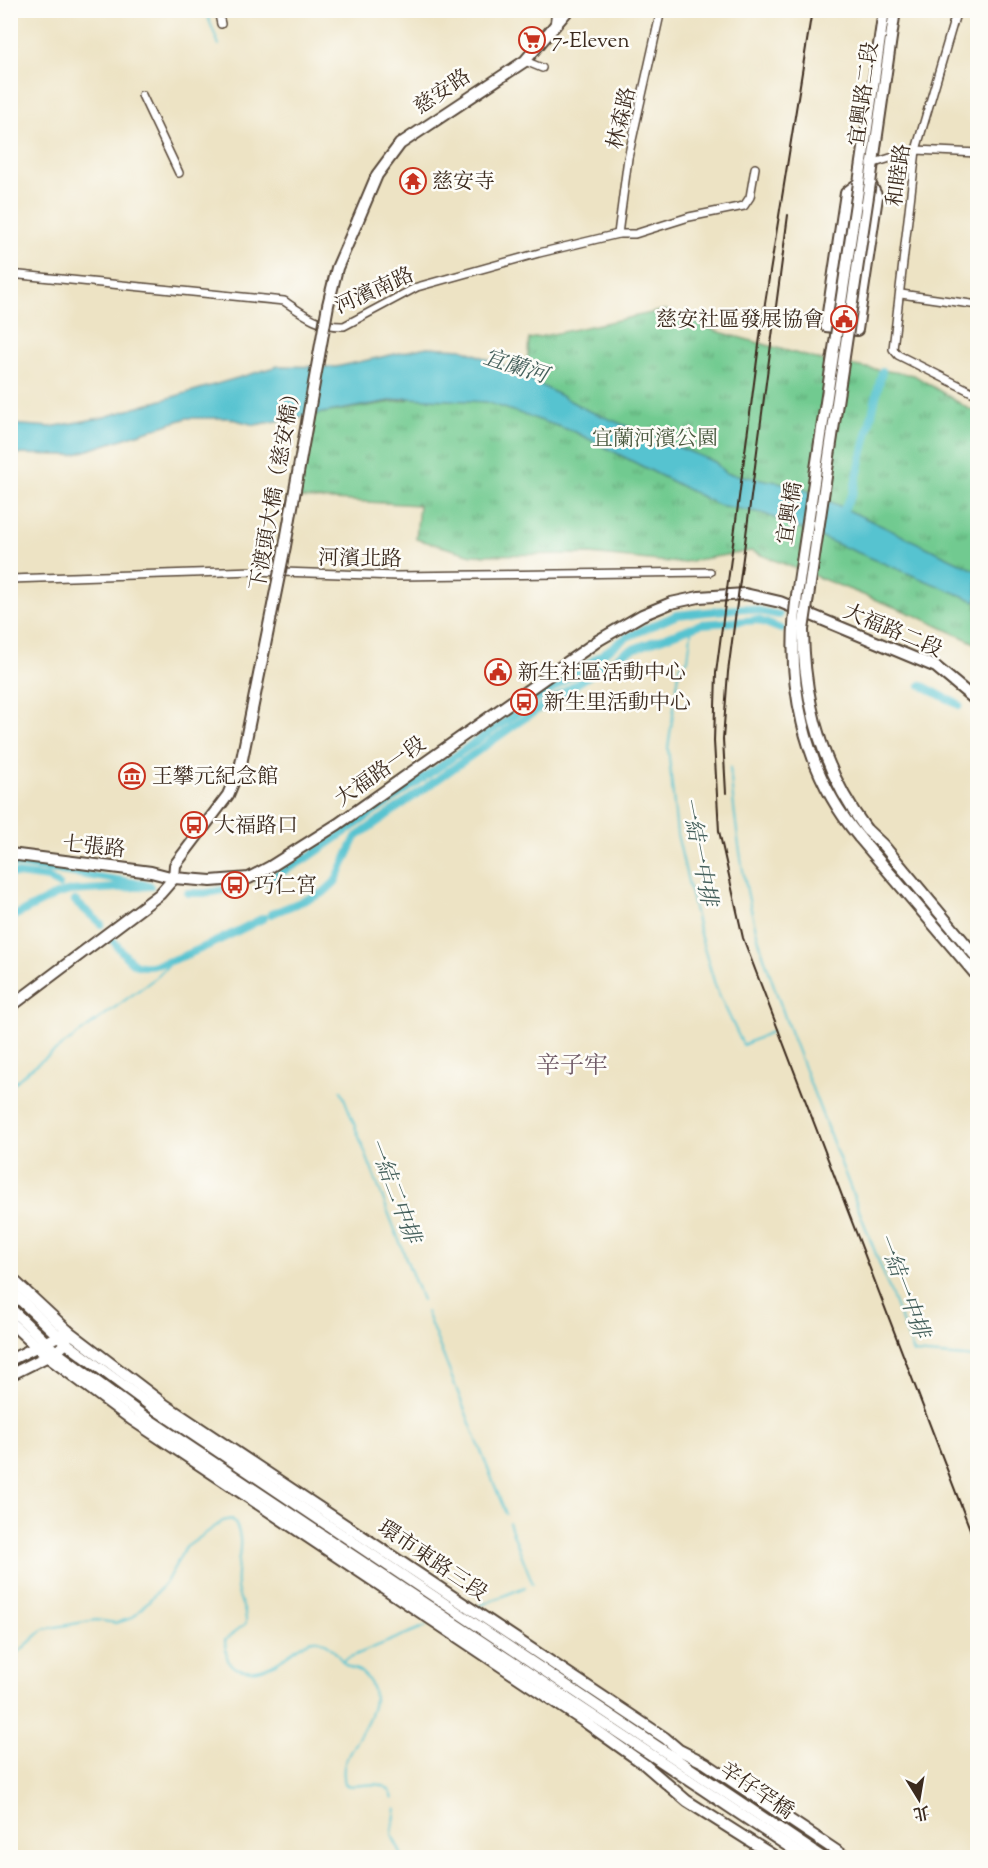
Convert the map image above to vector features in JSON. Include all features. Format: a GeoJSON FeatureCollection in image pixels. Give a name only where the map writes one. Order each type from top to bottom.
{"type":"FeatureCollection","features":[{"type":"Feature","properties":{"kind":"main road","name":"慈安路"},"geometry":{"type":"LineString","coordinates":[[358,220],[385,162],[400,144],[525,61],[568,10]]}},
{"type":"Feature","properties":{"kind":"main road","name":"宜興路二段"},"geometry":{"type":"LineString","coordinates":[[864,183],[861,166],[884,10]]}},
{"type":"Feature","properties":{"kind":"main road","name":"宜興路二段"},"geometry":{"type":"LineString","coordinates":[[864,183],[873,163],[895,10]]}},
{"type":"Feature","properties":{"kind":"main road"},"geometry":{"type":"LineString","coordinates":[[864,183],[877,197],[857,330],[826,326],[846,193],[864,183]]}},
{"type":"Feature","properties":{"kind":"main road","name":"宜興橋"},"geometry":{"type":"LineString","coordinates":[[863,833],[842,794],[818,738],[807,688],[803,630],[864,183]]}},
{"type":"Feature","properties":{"kind":"main road","name":"下渡頭大橋（慈安橋）"},"geometry":{"type":"LineString","coordinates":[[174,878],[175,865],[228,795],[241,764],[285,546],[328,305],[337,268],[358,220]]}},
{"type":"Feature","properties":{"kind":"main road","name":"大福路一段"},"geometry":{"type":"LineString","coordinates":[[174,878],[211,881],[249,878],[270,867],[338,824],[599,640],[642,615],[671,603],[726,594],[745,594],[786,605]]}},
{"type":"Feature","properties":{"kind":"main road","name":"大福路二段"},"geometry":{"type":"LineString","coordinates":[[786,605],[936,667],[978,702]]}},
{"type":"Feature","properties":{"kind":"main road"},"geometry":{"type":"LineString","coordinates":[[863,833],[883,845],[978,959]]}},
{"type":"Feature","properties":{"kind":"main road"},"geometry":{"type":"LineString","coordinates":[[863,833],[978,977]]}},
{"type":"Feature","properties":{"kind":"main road","name":"七張路"},"geometry":{"type":"LineString","coordinates":[[10,855],[151,872],[174,878]]}},
{"type":"Feature","properties":{"kind":"main road"},"geometry":{"type":"LineString","coordinates":[[10,1007],[160,894],[174,878]]}},
{"type":"Feature","properties":{"kind":"main road","name":"環市東路三段"},"geometry":{"type":"LineString","coordinates":[[10,1277],[62,1332]]}},
{"type":"Feature","properties":{"kind":"main road","name":"環市東路三段"},"geometry":{"type":"LineString","coordinates":[[10,1290],[62,1332],[165,1405],[674,1752]]}},
{"type":"Feature","properties":{"kind":"main road","name":"環市東路三段"},"geometry":{"type":"LineString","coordinates":[[10,1308],[46,1341],[52,1355],[131,1419],[644,1764],[687,1801],[777,1857]]}},
{"type":"Feature","properties":{"kind":"main road","name":"環市東路三段"},"geometry":{"type":"LineString","coordinates":[[10,1323],[36,1347],[52,1355],[658,1758]]}},
{"type":"Feature","properties":{"kind":"main road"},"geometry":{"type":"LineString","coordinates":[[10,1360],[62,1332],[66,1343],[52,1355],[10,1375]]}},
{"type":"Feature","properties":{"kind":"main road","name":"環市東路三段"},"geometry":{"type":"LineString","coordinates":[[66,1343],[155,1409],[674,1752],[705,1763],[846,1857]]}},
{"type":"Feature","properties":{"kind":"main road","name":"辛仔罕橋"},"geometry":{"type":"LineString","coordinates":[[674,1752],[823,1857]]}},
{"type":"Feature","properties":{"kind":"main road","name":"辛仔罕橋"},"geometry":{"type":"LineString","coordinates":[[658,1758],[806,1857]]}},
{"type":"Feature","properties":{"kind":"street"},"geometry":{"type":"LineString","coordinates":[[218,10],[221,24]]}},
{"type":"Feature","properties":{"kind":"street"},"geometry":{"type":"LineString","coordinates":[[554,29],[556,10]]}},
{"type":"Feature","properties":{"kind":"street","name":"林森路"},"geometry":{"type":"LineString","coordinates":[[618,234],[628,158],[661,10]]}},
{"type":"Feature","properties":{"kind":"street","name":"和睦路"},"geometry":{"type":"LineString","coordinates":[[957,10],[916,150],[893,349],[898,355],[978,395]]}},
{"type":"Feature","properties":{"kind":"street"},"geometry":{"type":"LineString","coordinates":[[525,61],[542,68]]}},
{"type":"Feature","properties":{"kind":"street"},"geometry":{"type":"LineString","coordinates":[[142,95],[179,173]]}},
{"type":"Feature","properties":{"kind":"street"},"geometry":{"type":"LineString","coordinates":[[861,166],[916,150],[978,153]]}},
{"type":"Feature","properties":{"kind":"street","name":"河濱南路"},"geometry":{"type":"LineString","coordinates":[[10,274],[284,301],[310,318],[330,327],[344,326],[417,287],[539,253],[618,234],[635,234],[689,217],[744,206],[750,197],[755,168]]}},
{"type":"Feature","properties":{"kind":"street"},"geometry":{"type":"LineString","coordinates":[[901,294],[978,305]]}},
{"type":"Feature","properties":{"kind":"street","name":"河濱北路"},"geometry":{"type":"LineString","coordinates":[[10,579],[254,571],[396,576],[710,572]]}},
{"type":"Feature","properties":{"kind":"green space","name":"宜蘭河濱公園"},"geometry":{"type":"Polygon","coordinates":[[[665,310],[716,331],[827,362],[914,375],[969,409],[977,411],[977,644],[917,616],[751,551],[678,563],[590,554],[472,555],[416,539],[419,505],[299,498],[310,415],[405,400],[527,363],[529,339],[665,310]]]}},
{"type":"Feature","properties":{"kind":"water"},"geometry":{"type":"Polygon","coordinates":[[[427,347],[462,349],[509,368],[587,410],[715,462],[725,473],[795,485],[977,571],[977,602],[762,513],[718,505],[575,432],[486,402],[407,398],[255,425],[228,418],[187,418],[73,455],[11,454],[10,424],[50,427],[101,418],[278,366],[336,367],[427,347]]]}},
{"type":"Feature","properties":{"kind":"waterway"},"geometry":{"type":"LineString","coordinates":[[205,10],[219,45]]}},
{"type":"Feature","properties":{"kind":"waterway"},"geometry":{"type":"LineString","coordinates":[[840,516],[853,493],[882,372]]}},
{"type":"Feature","properties":{"kind":"waterway"},"geometry":{"type":"LineString","coordinates":[[259,882],[309,857],[627,637],[677,615],[745,608],[779,615]]}},
{"type":"Feature","properties":{"kind":"waterway"},"geometry":{"type":"LineString","coordinates":[[271,914],[323,893],[335,882],[356,837],[516,724],[625,652],[701,624],[758,620],[781,629]]}},
{"type":"Feature","properties":{"kind":"waterway","name":"一結一中排"},"geometry":{"type":"LineString","coordinates":[[692,626],[688,660],[680,666],[668,748],[677,834],[701,938],[716,988],[743,1045],[773,1031]]}},
{"type":"Feature","properties":{"kind":"waterway"},"geometry":{"type":"LineString","coordinates":[[921,685],[959,705]]}},
{"type":"Feature","properties":{"kind":"waterway"},"geometry":{"type":"LineString","coordinates":[[730,767],[744,878],[763,954],[788,1026]]}},
{"type":"Feature","properties":{"kind":"waterway"},"geometry":{"type":"LineString","coordinates":[[10,863],[149,885]]}},
{"type":"Feature","properties":{"kind":"waterway"},"geometry":{"type":"LineString","coordinates":[[10,873],[48,878],[59,885]]}},
{"type":"Feature","properties":{"kind":"waterway"},"geometry":{"type":"LineString","coordinates":[[10,918],[56,895],[70,891],[150,886]]}},
{"type":"Feature","properties":{"kind":"waterway"},"geometry":{"type":"LineString","coordinates":[[188,893],[207,893],[238,887]]}},
{"type":"Feature","properties":{"kind":"waterway"},"geometry":{"type":"LineString","coordinates":[[75,901],[101,924]]}},
{"type":"Feature","properties":{"kind":"waterway"},"geometry":{"type":"LineString","coordinates":[[111,938],[134,963],[148,966],[181,957],[264,918]]}},
{"type":"Feature","properties":{"kind":"waterway"},"geometry":{"type":"LineString","coordinates":[[10,1087],[29,1070],[154,979],[172,962]]}},
{"type":"Feature","properties":{"kind":"waterway","name":"一結一中排"},"geometry":{"type":"LineString","coordinates":[[788,1026],[914,1353],[978,1358]]}},
{"type":"Feature","properties":{"kind":"waterway","name":"一結二中排"},"geometry":{"type":"LineString","coordinates":[[341,1090],[422,1300]]}},
{"type":"Feature","properties":{"kind":"waterway","name":"一結二中排"},"geometry":{"type":"LineString","coordinates":[[426,1312],[506,1514]]}},
{"type":"Feature","properties":{"kind":"waterway"},"geometry":{"type":"LineString","coordinates":[[10,1660],[44,1629],[96,1620],[116,1623],[132,1618],[165,1584],[185,1548],[223,1521],[232,1519],[240,1535],[237,1587],[246,1623],[225,1640],[230,1664],[238,1669],[256,1670],[277,1662],[303,1644],[318,1640],[327,1644],[349,1667],[361,1672],[370,1683],[374,1694],[373,1706],[345,1763],[343,1771],[345,1785],[380,1785],[390,1791],[393,1799]]}},
{"type":"Feature","properties":{"kind":"waterway","name":"一結二中排"},"geometry":{"type":"LineString","coordinates":[[509,1523],[533,1584]]}},
{"type":"Feature","properties":{"kind":"waterway","name":"一結二中排"},"geometry":{"type":"LineString","coordinates":[[479,1606],[525,1587]]}},
{"type":"Feature","properties":{"kind":"waterway","name":"一結二中排"},"geometry":{"type":"LineString","coordinates":[[343,1660],[426,1626]]}},
{"type":"Feature","properties":{"kind":"waterway"},"geometry":{"type":"LineString","coordinates":[[396,1808],[392,1835],[403,1858]]}},
{"type":"Feature","properties":{"kind":"railway"},"geometry":{"type":"LineString","coordinates":[[812,10],[762,322],[716,673],[714,741],[719,831],[743,938],[978,1550]]}},
{"type":"Feature","properties":{"kind":"railway"},"geometry":{"type":"LineString","coordinates":[[726,793],[723,739],[728,672],[788,215]]}},
{"type":"Feature","properties":{"kind":"place","name":"7-Eleven"},"geometry":{"type":"Point","coordinates":[532,40]}},
{"type":"Feature","properties":{"kind":"place","name":"慈安寺"},"geometry":{"type":"Point","coordinates":[413,181]}},
{"type":"Feature","properties":{"kind":"place","name":"慈安社區發展協會"},"geometry":{"type":"Point","coordinates":[844,319]}},
{"type":"Feature","properties":{"kind":"place","name":"新生社區活動中心"},"geometry":{"type":"Point","coordinates":[498,672]}},
{"type":"Feature","properties":{"kind":"place","name":"新生里活動中心"},"geometry":{"type":"Point","coordinates":[524,702]}},
{"type":"Feature","properties":{"kind":"place","name":"王攀元紀念館"},"geometry":{"type":"Point","coordinates":[132,776]}},
{"type":"Feature","properties":{"kind":"place","name":"大福路口"},"geometry":{"type":"Point","coordinates":[194,825]}},
{"type":"Feature","properties":{"kind":"place","name":"巧仁宮"},"geometry":{"type":"Point","coordinates":[235,885]}},
{"type":"Feature","properties":{"kind":"district","name":"辛子牢"},"geometry":{"type":"Point","coordinates":[572,1065]}},
{"type":"Feature","properties":{"kind":"water label","name":"宜蘭河"},"geometry":{"type":"Point","coordinates":[516,365]}}]}
